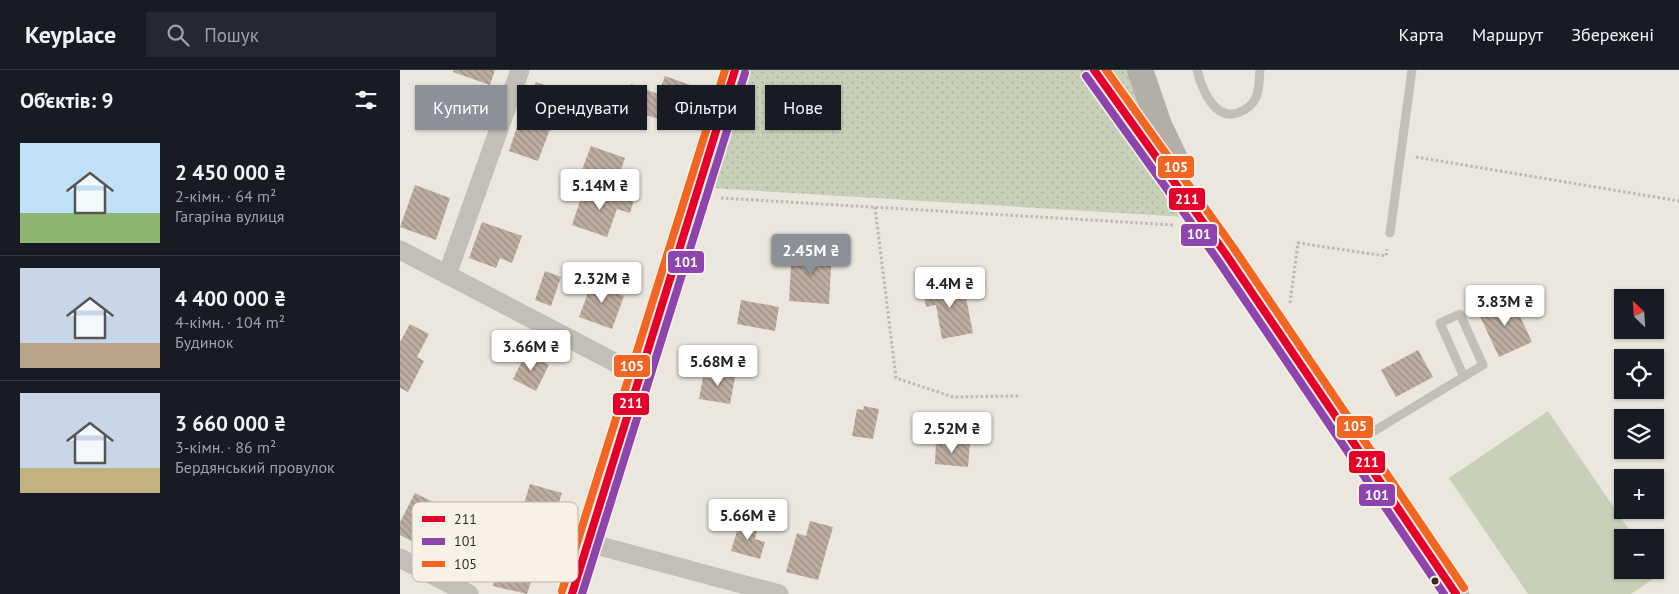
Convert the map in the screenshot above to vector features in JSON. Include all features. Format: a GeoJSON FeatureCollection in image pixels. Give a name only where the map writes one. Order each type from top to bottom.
{"type":"FeatureCollection","features":[{"type":"Feature","properties":{"kind":"street"},"geometry":{"type":"LineString","coordinates":[[447,274],[520,70]]}},
{"type":"Feature","properties":{"kind":"street"},"geometry":{"type":"LineString","coordinates":[[578,576],[735,70]]}},
{"type":"Feature","properties":{"kind":"street"},"geometry":{"type":"LineString","coordinates":[[1094,70],[1225,253],[1456,594]]}},
{"type":"Feature","properties":{"kind":"street"},"geometry":{"type":"LineString","coordinates":[[1140,70],[1158,124],[1183,176],[1225,253]]}},
{"type":"Feature","properties":{"kind":"street"},"geometry":{"type":"LineString","coordinates":[[400,250],[641,376]]}},
{"type":"Feature","properties":{"kind":"street"},"geometry":{"type":"LineString","coordinates":[[589,543],[779,594]]}},
{"type":"Feature","properties":{"kind":"street"},"geometry":{"type":"LineString","coordinates":[[400,558],[412,564]]}},
{"type":"Feature","properties":{"kind":"street"},"geometry":{"type":"LineString","coordinates":[[446,582],[469,594]]}},
{"type":"Feature","properties":{"kind":"street"},"geometry":{"type":"LineString","coordinates":[[572,594],[576,582]]}},
{"type":"Feature","properties":{"kind":"lane"},"geometry":{"type":"LineString","coordinates":[[1197,70],[1210,102],[1220,112],[1235,115],[1248,109],[1257,97],[1260,70]]}},
{"type":"Feature","properties":{"kind":"lane"},"geometry":{"type":"LineString","coordinates":[[1390,233],[1412,70]]}},
{"type":"Feature","properties":{"kind":"lane"},"geometry":{"type":"LineString","coordinates":[[1354,444],[1464,377],[1483,365],[1460,314],[1440,323],[1464,377]]}},
{"type":"Feature","properties":{"kind":"path"},"geometry":{"type":"LineString","coordinates":[[1401,155],[1679,201]]}},
{"type":"Feature","properties":{"kind":"path"},"geometry":{"type":"LineString","coordinates":[[713,197],[1177,225]]}},
{"type":"Feature","properties":{"kind":"path"},"geometry":{"type":"LineString","coordinates":[[875,207],[896,378],[953,396],[1020,396]]}},
{"type":"Feature","properties":{"kind":"path"},"geometry":{"type":"LineString","coordinates":[[1289,310],[1298,243],[1386,256]]}},
{"type":"Feature","properties":{"kind":"green space"},"geometry":{"type":"Polygon","coordinates":[[[746,70],[1082,70],[1186,217],[710,188],[728,130],[755,130],[755,85],[741,85],[746,70]]]}},
{"type":"Feature","properties":{"kind":"green space"},"geometry":{"type":"Polygon","coordinates":[[[1104,70],[1131,70],[1158,139],[1104,70]]]}},
{"type":"Feature","properties":{"kind":"green space"},"geometry":{"type":"Polygon","coordinates":[[[1548,411],[1614,508],[1614,519],[1622,519],[1629,529],[1614,529],[1614,579],[1653,579],[1631,594],[1528,594],[1449,478],[1548,411]]]}},
{"type":"Feature","properties":{"kind":"building"},"geometry":{"type":"Polygon","coordinates":[[[454,70],[495,70],[490,85],[453,72],[454,70]]]}},
{"type":"Feature","properties":{"kind":"building"},"geometry":{"type":"Polygon","coordinates":[[[665,76],[690,85],[662,85],[665,76]]]}},
{"type":"Feature","properties":{"kind":"building"},"geometry":{"type":"Polygon","coordinates":[[[647,90],[657,94],[657,119],[647,115],[647,90]]]}},
{"type":"Feature","properties":{"kind":"building"},"geometry":{"type":"Polygon","coordinates":[[[517,127],[517,130],[550,130],[538,161],[509,151],[517,127]]]}},
{"type":"Feature","properties":{"kind":"building"},"geometry":{"type":"Polygon","coordinates":[[[591,146],[625,158],[615,187],[580,175],[591,146]]]}},
{"type":"Feature","properties":{"kind":"building"},"geometry":{"type":"Polygon","coordinates":[[[415,185],[450,198],[436,240],[400,227],[415,185]]]}},
{"type":"Feature","properties":{"kind":"building"},"geometry":{"type":"Polygon","coordinates":[[[597,187],[634,200],[630,213],[617,209],[607,237],[572,225],[582,195],[593,198],[597,187]]]}},
{"type":"Feature","properties":{"kind":"building"},"geometry":{"type":"Polygon","coordinates":[[[482,222],[522,236],[512,263],[500,258],[496,268],[469,258],[482,222]]]}},
{"type":"Feature","properties":{"kind":"building"},"geometry":{"type":"Polygon","coordinates":[[[792,248],[832,250],[829,304],[789,301],[792,248]]]}},
{"type":"Feature","properties":{"kind":"building"},"geometry":{"type":"Polygon","coordinates":[[[545,271],[561,277],[551,306],[535,300],[545,271]]]}},
{"type":"Feature","properties":{"kind":"building"},"geometry":{"type":"Polygon","coordinates":[[[594,277],[613,284],[611,291],[624,296],[612,329],[579,317],[594,277]]]}},
{"type":"Feature","properties":{"kind":"building"},"geometry":{"type":"Polygon","coordinates":[[[956,282],[957,288],[964,287],[973,333],[942,339],[936,305],[926,307],[923,288],[956,282]]]}},
{"type":"Feature","properties":{"kind":"building"},"geometry":{"type":"Polygon","coordinates":[[[1511,297],[1532,342],[1499,357],[1478,312],[1511,297]]]}},
{"type":"Feature","properties":{"kind":"building"},"geometry":{"type":"Polygon","coordinates":[[[741,300],[779,307],[775,331],[737,324],[741,300]]]}},
{"type":"Feature","properties":{"kind":"building"},"geometry":{"type":"Polygon","coordinates":[[[410,324],[429,334],[417,357],[424,361],[408,392],[400,388],[400,342],[410,324]]]}},
{"type":"Feature","properties":{"kind":"building"},"geometry":{"type":"Polygon","coordinates":[[[1418,350],[1433,377],[1396,397],[1381,370],[1418,350]]]}},
{"type":"Feature","properties":{"kind":"building"},"geometry":{"type":"Polygon","coordinates":[[[526,353],[549,365],[536,391],[513,379],[526,353]]]}},
{"type":"Feature","properties":{"kind":"building"},"geometry":{"type":"Polygon","coordinates":[[[716,369],[736,372],[730,404],[699,399],[703,377],[714,379],[716,369]]]}},
{"type":"Feature","properties":{"kind":"building"},"geometry":{"type":"Polygon","coordinates":[[[864,406],[879,409],[873,439],[852,436],[857,409],[863,410],[864,406]]]}},
{"type":"Feature","properties":{"kind":"building"},"geometry":{"type":"Polygon","coordinates":[[[936,441],[970,443],[968,467],[935,464],[936,441]]]}},
{"type":"Feature","properties":{"kind":"building"},"geometry":{"type":"Polygon","coordinates":[[[530,484],[562,493],[559,502],[525,502],[530,484]]]}},
{"type":"Feature","properties":{"kind":"building"},"geometry":{"type":"Polygon","coordinates":[[[415,493],[433,502],[412,502],[412,541],[400,535],[400,522],[415,493]]]}},
{"type":"Feature","properties":{"kind":"building"},"geometry":{"type":"Polygon","coordinates":[[[740,521],[758,526],[755,539],[765,542],[760,559],[731,551],[740,521]]]}},
{"type":"Feature","properties":{"kind":"building"},"geometry":{"type":"Polygon","coordinates":[[[810,521],[833,527],[818,580],[786,572],[797,533],[806,536],[810,521]]]}},
{"type":"Feature","properties":{"kind":"building"},"geometry":{"type":"Polygon","coordinates":[[[494,582],[531,582],[527,594],[493,586],[494,582]]]}},
{"type":"Feature","properties":{"kind":"transit line","name":"105"},"geometry":{"type":"LineString","coordinates":[[578,540],[725,70]]}},
{"type":"Feature","properties":{"kind":"transit line","name":"211"},"geometry":{"type":"LineString","coordinates":[[578,575],[735,70]]}},
{"type":"Feature","properties":{"kind":"transit line","name":"211"},"geometry":{"type":"LineString","coordinates":[[1094,70],[1225,253],[1456,594]]}},
{"type":"Feature","properties":{"kind":"transit line","name":"105"},"geometry":{"type":"LineString","coordinates":[[1106,70],[1233,247],[1464,588]]}},
{"type":"Feature","properties":{"kind":"transit line","name":"101"},"geometry":{"type":"LineString","coordinates":[[582,594],[745,73]]}},
{"type":"Feature","properties":{"kind":"transit line","name":"101"},"geometry":{"type":"LineString","coordinates":[[1086,76],[1217,259],[1444,594]]}},
{"type":"Feature","properties":{"kind":"transit line","name":"105"},"geometry":{"type":"LineString","coordinates":[[562,591],[565,582]]}},
{"type":"Feature","properties":{"kind":"transit line","name":"211"},"geometry":{"type":"LineString","coordinates":[[572,594],[576,582]]}}]}
